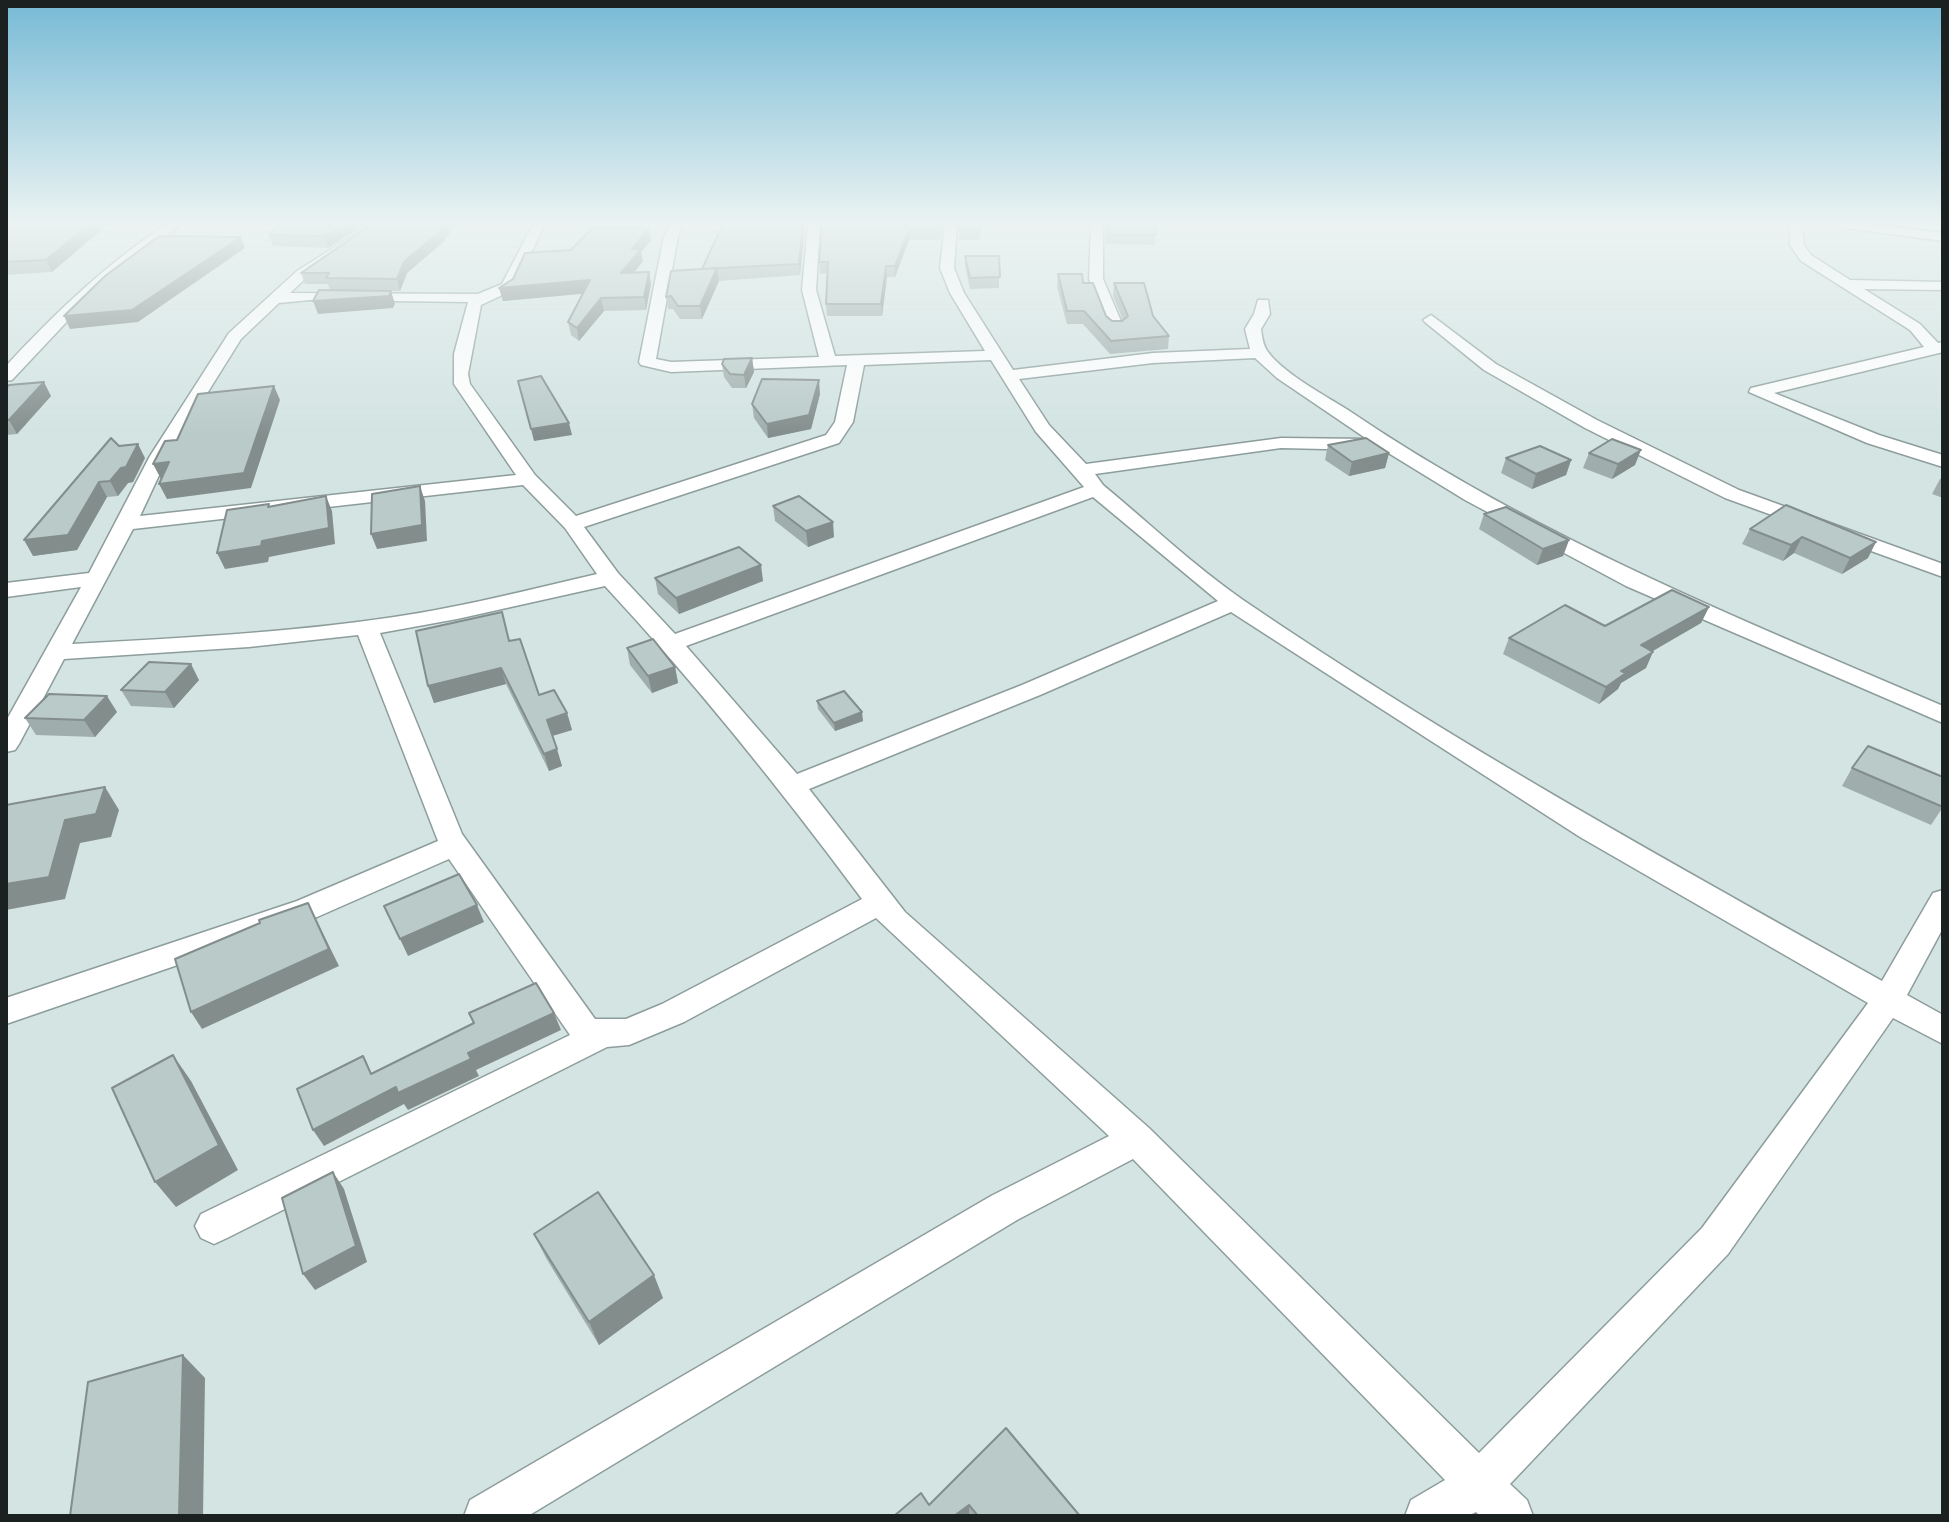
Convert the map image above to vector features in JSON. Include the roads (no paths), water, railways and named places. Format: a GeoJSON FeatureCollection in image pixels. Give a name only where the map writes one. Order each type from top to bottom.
{"type":"FeatureCollection","features":[{"type":"Feature","properties":{"kind":"street"},"geometry":{"type":"LineString","coordinates":[[6,376],[82,295]]}},
{"type":"Feature","properties":{"kind":"street"},"geometry":{"type":"LineString","coordinates":[[6,744],[126,524],[159,456],[235,336],[278,295]]}},
{"type":"Feature","properties":{"kind":"street"},"geometry":{"type":"LineString","coordinates":[[273,299],[310,296],[480,298],[488,295]]}},
{"type":"Feature","properties":{"kind":"street"},"geometry":{"type":"LineString","coordinates":[[660,295],[647,362],[671,367],[857,358],[1003,365],[1259,353]]}},
{"type":"Feature","properties":{"kind":"street"},"geometry":{"type":"LineString","coordinates":[[810,295],[828,359]]}},
{"type":"Feature","properties":{"kind":"street"},"geometry":{"type":"LineString","coordinates":[[958,295],[1042,428],[1089,479],[1233,603],[1590,830],[1943,1031]]}},
{"type":"Feature","properties":{"kind":"street"},"geometry":{"type":"LineString","coordinates":[[1103,295],[1116,328]]}},
{"type":"Feature","properties":{"kind":"street"},"geometry":{"type":"LineString","coordinates":[[1865,295],[1915,327],[1938,348]]}},
{"type":"Feature","properties":{"kind":"street"},"geometry":{"type":"LineString","coordinates":[[480,298],[474,304],[472,323],[458,369],[462,384],[528,479],[572,524],[610,578],[671,643],[792,786],[894,920],[1137,1139],[1511,1516]]}},
{"type":"Feature","properties":{"kind":"street"},"geometry":{"type":"LineString","coordinates":[[1263,303],[1262,314],[1253,329],[1259,353],[1283,374],[1387,445],[1472,496],[1634,581],[1895,697],[1943,715]]}},
{"type":"Feature","properties":{"kind":"street"},"geometry":{"type":"LineString","coordinates":[[1431,320],[1490,367],[1591,424],[1718,487],[1943,571]]}},
{"type":"Feature","properties":{"kind":"street"},"geometry":{"type":"LineString","coordinates":[[1938,348],[1757,392],[1873,439],[1943,461]]}},
{"type":"Feature","properties":{"kind":"street"},"geometry":{"type":"LineString","coordinates":[[572,524],[833,439],[844,422],[857,358]]}},
{"type":"Feature","properties":{"kind":"street"},"geometry":{"type":"LineString","coordinates":[[671,643],[1089,479],[1281,443],[1387,445]]}},
{"type":"Feature","properties":{"kind":"street"},"geometry":{"type":"LineString","coordinates":[[126,524],[528,479]]}},
{"type":"Feature","properties":{"kind":"street"},"geometry":{"type":"LineString","coordinates":[[6,590],[97,578]]}},
{"type":"Feature","properties":{"kind":"street"},"geometry":{"type":"LineString","coordinates":[[58,652],[251,641],[367,628],[610,578]]}},
{"type":"Feature","properties":{"kind":"street"},"geometry":{"type":"LineString","coordinates":[[792,786],[1031,690],[1233,603]]}},
{"type":"Feature","properties":{"kind":"street"},"geometry":{"type":"LineString","coordinates":[[367,628],[455,845],[585,1030],[603,1034],[629,1032],[673,1013],[880,902]]}},
{"type":"Feature","properties":{"kind":"street"},"geometry":{"type":"LineString","coordinates":[[6,1011],[307,909],[455,845]]}},
{"type":"Feature","properties":{"kind":"street"},"geometry":{"type":"LineString","coordinates":[[1427,1516],[1480,1484],[1715,1241],[1888,1000],[1943,901]]}},
{"type":"Feature","properties":{"kind":"street"},"geometry":{"type":"LineString","coordinates":[[214,1226],[603,1034]]}},
{"type":"Feature","properties":{"kind":"street"},"geometry":{"type":"LineString","coordinates":[[486,1516],[1004,1208],[1137,1139]]}}]}
